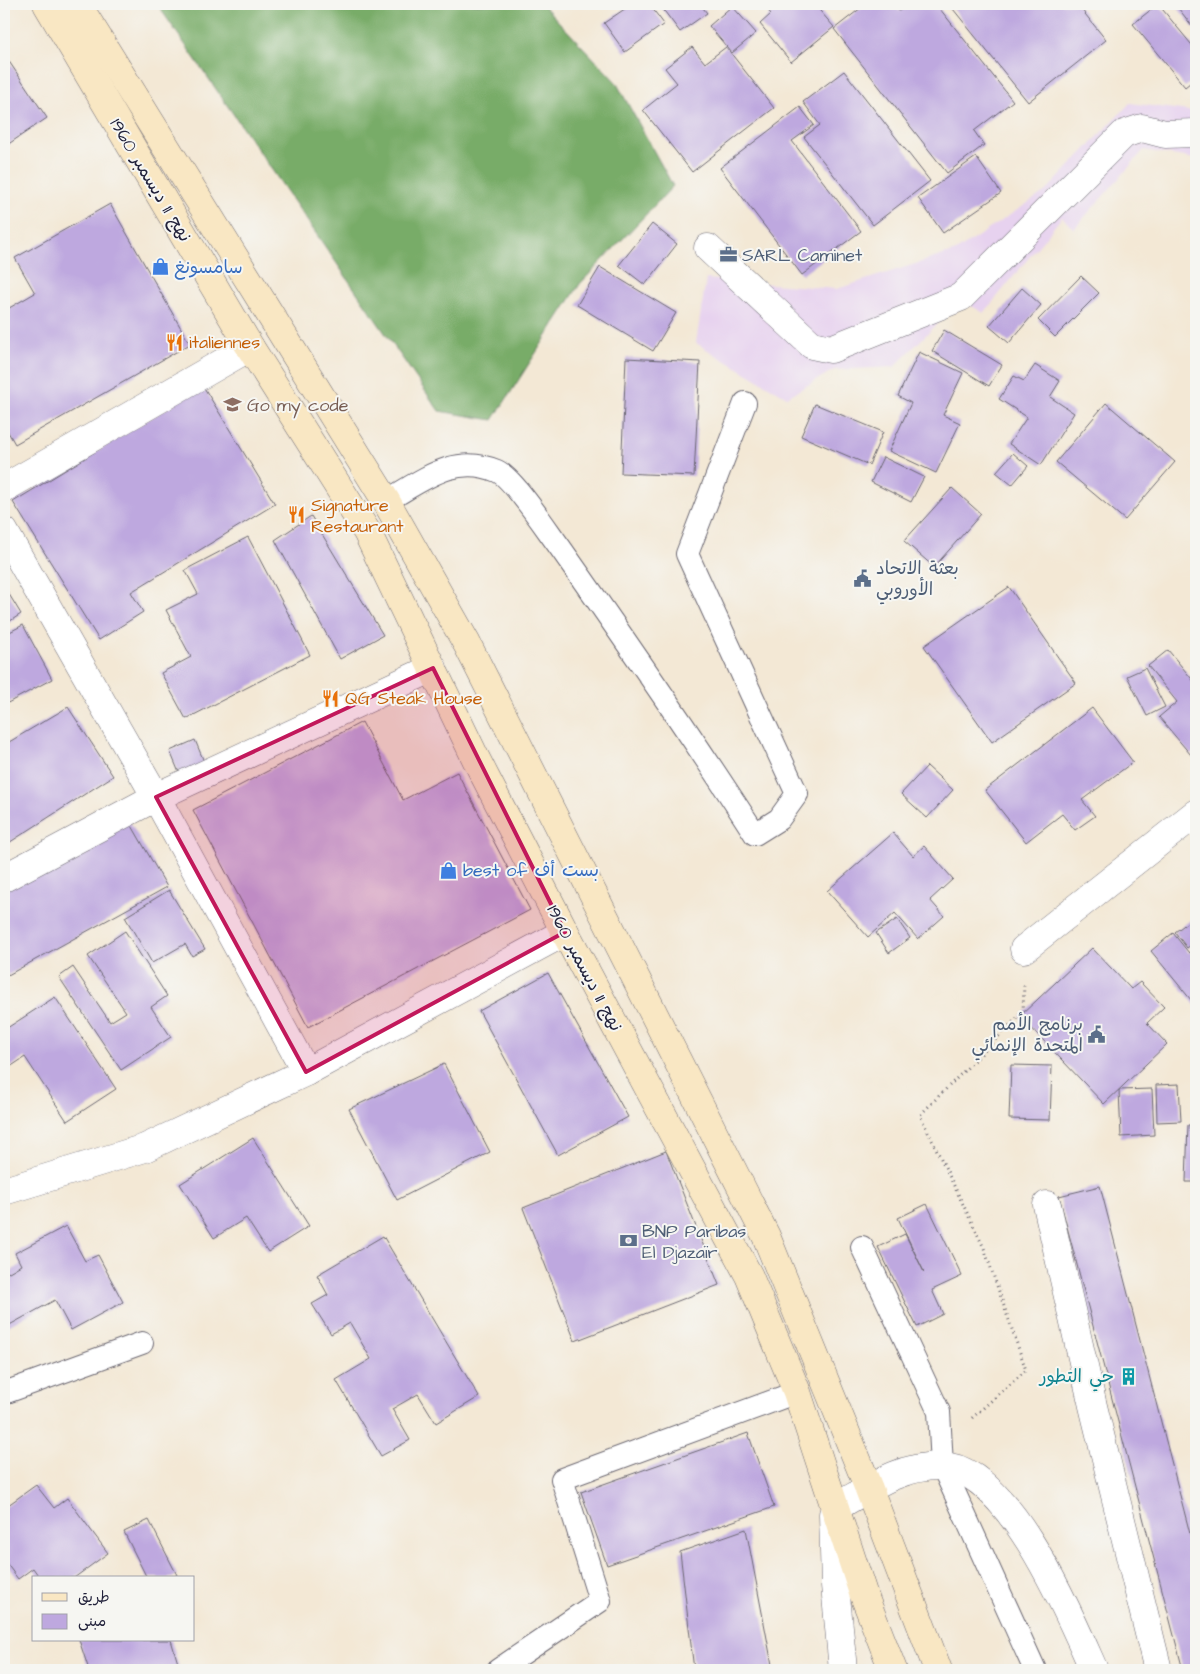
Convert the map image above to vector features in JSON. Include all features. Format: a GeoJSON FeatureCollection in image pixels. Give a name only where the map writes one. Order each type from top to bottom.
{"type":"FeatureCollection","features":[{"type":"Feature","properties":{"kind":"main road","name":"نهج 11 ديسمبر 1960"},"geometry":{"type":"LineString","coordinates":[[47,4],[250,346],[367,532],[476,759],[565,932],[749,1276],[797,1392],[863,1593],[893,1670]]}},
{"type":"Feature","properties":{"kind":"main road","name":"نهج 11 ديسمبر 1960"},"geometry":{"type":"LineString","coordinates":[[77,4],[386,501],[467,644],[766,1236],[869,1489],[938,1670]]}},
{"type":"Feature","properties":{"kind":"street"},"geometry":{"type":"LineString","coordinates":[[708,248],[812,345],[831,349],[960,297],[1124,134],[1142,128],[1164,134],[1196,133]]}},
{"type":"Feature","properties":{"kind":"street"},"geometry":{"type":"LineString","coordinates":[[4,488],[250,346]]}},
{"type":"Feature","properties":{"kind":"street"},"geometry":{"type":"LineString","coordinates":[[4,531],[156,797],[306,1072]]}},
{"type":"Feature","properties":{"kind":"street"},"geometry":{"type":"LineString","coordinates":[[4,878],[156,797],[432,668]]}},
{"type":"Feature","properties":{"kind":"street"},"geometry":{"type":"LineString","coordinates":[[1024,949],[1196,813]]}},
{"type":"Feature","properties":{"kind":"street"},"geometry":{"type":"LineString","coordinates":[[4,1191],[145,1148],[306,1072],[565,932]]}},
{"type":"Feature","properties":{"kind":"street"},"geometry":{"type":"LineString","coordinates":[[1047,1206],[1093,1406],[1158,1670]]}},
{"type":"Feature","properties":{"kind":"street"},"geometry":{"type":"LineString","coordinates":[[843,1670],[835,1585],[833,1514],[836,1507],[892,1475],[916,1468],[942,1455],[990,1489],[1010,1510],[1046,1570],[1094,1670]]}},
{"type":"Feature","properties":{"kind":"lane"},"geometry":{"type":"LineString","coordinates":[[386,501],[447,467],[472,464],[499,471],[524,497],[590,591],[754,834],[779,820],[797,794],[687,554],[745,402]]}},
{"type":"Feature","properties":{"kind":"lane"},"geometry":{"type":"LineString","coordinates":[[862,1247],[939,1412],[942,1455],[1035,1670]]}},
{"type":"Feature","properties":{"kind":"lane"},"geometry":{"type":"LineString","coordinates":[[4,1393],[142,1342]]}},
{"type":"Feature","properties":{"kind":"lane"},"geometry":{"type":"LineString","coordinates":[[498,1670],[600,1601],[562,1479],[797,1392]]}},
{"type":"Feature","properties":{"kind":"path"},"geometry":{"type":"LineString","coordinates":[[942,1455],[1026,1370],[984,1248],[920,1115],[1023,1012],[1024,949]]}},
{"type":"Feature","properties":{"kind":"highlighted area"},"geometry":{"type":"Polygon","coordinates":[[[433,668],[565,932],[306,1072],[156,797],[433,668]]]}},
{"type":"Feature","properties":{"kind":"shaded area"},"geometry":{"type":"Polygon","coordinates":[[[1130,103],[1196,112],[1195,159],[1144,150],[1074,229],[1062,217],[984,313],[961,300],[894,367],[834,370],[787,397],[696,343],[706,279],[837,289],[956,251],[1046,191],[1130,103]]]}},
{"type":"Feature","properties":{"kind":"green space"},"geometry":{"type":"Polygon","coordinates":[[[157,4],[542,4],[616,82],[673,186],[580,284],[493,420],[439,411],[157,4]]]}},
{"type":"Feature","properties":{"kind":"building"},"geometry":{"type":"Polygon","coordinates":[[[632,4],[649,4],[664,24],[625,52],[604,23],[632,4]]]}},
{"type":"Feature","properties":{"kind":"building"},"geometry":{"type":"Polygon","coordinates":[[[659,4],[700,4],[707,13],[680,32],[659,4]]]}},
{"type":"Feature","properties":{"kind":"building"},"geometry":{"type":"Polygon","coordinates":[[[763,4],[814,4],[834,27],[791,62],[760,24],[771,14],[763,4]]]}},
{"type":"Feature","properties":{"kind":"building"},"geometry":{"type":"Polygon","coordinates":[[[866,4],[893,4],[899,11],[909,4],[936,4],[1013,101],[974,131],[984,145],[947,173],[834,29],[866,4]]]}},
{"type":"Feature","properties":{"kind":"building"},"geometry":{"type":"Polygon","coordinates":[[[949,4],[1077,4],[1106,40],[1028,102],[949,4]]]}},
{"type":"Feature","properties":{"kind":"building"},"geometry":{"type":"Polygon","coordinates":[[[1158,4],[1196,50],[1196,78],[1185,87],[1133,24],[1158,4]]]}},
{"type":"Feature","properties":{"kind":"building"},"geometry":{"type":"Polygon","coordinates":[[[1175,4],[1196,4],[1196,31],[1175,4]]]}},
{"type":"Feature","properties":{"kind":"building"},"geometry":{"type":"Polygon","coordinates":[[[732,6],[756,33],[732,53],[709,26],[732,6]]]}},
{"type":"Feature","properties":{"kind":"building"},"geometry":{"type":"Polygon","coordinates":[[[692,47],[705,63],[726,47],[774,108],[692,172],[643,110],[677,83],[665,68],[692,47]]]}},
{"type":"Feature","properties":{"kind":"building"},"geometry":{"type":"Polygon","coordinates":[[[4,54],[47,118],[4,147],[4,54]]]}},
{"type":"Feature","properties":{"kind":"building"},"geometry":{"type":"Polygon","coordinates":[[[844,71],[930,181],[873,225],[804,137],[820,125],[803,102],[844,71]]]}},
{"type":"Feature","properties":{"kind":"building"},"geometry":{"type":"Polygon","coordinates":[[[800,107],[814,125],[792,141],[861,231],[802,275],[720,168],[800,107]]]}},
{"type":"Feature","properties":{"kind":"building"},"geometry":{"type":"Polygon","coordinates":[[[976,157],[1001,193],[943,233],[918,198],[976,157]]]}},
{"type":"Feature","properties":{"kind":"building"},"geometry":{"type":"Polygon","coordinates":[[[110,204],[190,344],[15,444],[4,425],[4,311],[35,293],[15,258],[110,204]]]}},
{"type":"Feature","properties":{"kind":"building"},"geometry":{"type":"Polygon","coordinates":[[[652,224],[677,244],[645,285],[619,265],[652,224]]]}},
{"type":"Feature","properties":{"kind":"building"},"geometry":{"type":"Polygon","coordinates":[[[600,267],[676,313],[653,351],[577,305],[600,267]]]}},
{"type":"Feature","properties":{"kind":"building"},"geometry":{"type":"Polygon","coordinates":[[[1081,276],[1099,293],[1055,337],[1038,320],[1081,276]]]}},
{"type":"Feature","properties":{"kind":"building"},"geometry":{"type":"Polygon","coordinates":[[[1022,288],[1041,305],[1009,343],[989,326],[1022,288]]]}},
{"type":"Feature","properties":{"kind":"building"},"geometry":{"type":"Polygon","coordinates":[[[944,330],[1002,365],[989,386],[932,351],[944,330]]]}},
{"type":"Feature","properties":{"kind":"building"},"geometry":{"type":"Polygon","coordinates":[[[919,352],[963,373],[943,415],[960,423],[936,473],[889,451],[911,403],[898,396],[919,352]]]}},
{"type":"Feature","properties":{"kind":"building"},"geometry":{"type":"Polygon","coordinates":[[[626,358],[700,362],[694,476],[621,473],[626,358]]]}},
{"type":"Feature","properties":{"kind":"building"},"geometry":{"type":"Polygon","coordinates":[[[1035,365],[1060,381],[1050,397],[1074,413],[1041,465],[1009,444],[1027,417],[999,399],[1014,376],[1024,381],[1035,365]]]}},
{"type":"Feature","properties":{"kind":"building"},"geometry":{"type":"Polygon","coordinates":[[[203,386],[275,504],[131,592],[143,612],[99,640],[13,502],[203,386]]]}},
{"type":"Feature","properties":{"kind":"building"},"geometry":{"type":"Polygon","coordinates":[[[1106,403],[1175,462],[1125,520],[1056,462],[1106,403]]]}},
{"type":"Feature","properties":{"kind":"building"},"geometry":{"type":"Polygon","coordinates":[[[815,404],[883,432],[869,465],[801,436],[815,404]]]}},
{"type":"Feature","properties":{"kind":"building"},"geometry":{"type":"Polygon","coordinates":[[[1013,453],[1028,466],[1012,485],[996,472],[1013,453]]]}},
{"type":"Feature","properties":{"kind":"building"},"geometry":{"type":"Polygon","coordinates":[[[883,457],[924,477],[911,502],[871,482],[883,457]]]}},
{"type":"Feature","properties":{"kind":"building"},"geometry":{"type":"Polygon","coordinates":[[[952,488],[981,514],[934,567],[904,541],[952,488]]]}},
{"type":"Feature","properties":{"kind":"building"},"geometry":{"type":"Polygon","coordinates":[[[311,516],[383,635],[340,659],[275,540],[311,516]]]}},
{"type":"Feature","properties":{"kind":"building"},"geometry":{"type":"Polygon","coordinates":[[[248,537],[310,655],[186,719],[161,673],[191,657],[166,610],[198,594],[185,570],[248,537]]]}},
{"type":"Feature","properties":{"kind":"building"},"geometry":{"type":"Polygon","coordinates":[[[4,586],[21,614],[4,625],[4,586]]]}},
{"type":"Feature","properties":{"kind":"building"},"geometry":{"type":"Polygon","coordinates":[[[1009,587],[1076,683],[992,742],[924,646],[1009,587]]]}},
{"type":"Feature","properties":{"kind":"building"},"geometry":{"type":"Polygon","coordinates":[[[23,625],[52,679],[4,705],[4,635],[23,625]]]}},
{"type":"Feature","properties":{"kind":"building"},"geometry":{"type":"Polygon","coordinates":[[[1168,650],[1196,684],[1196,751],[1191,755],[1159,717],[1177,702],[1148,666],[1168,650]]]}},
{"type":"Feature","properties":{"kind":"building"},"geometry":{"type":"Polygon","coordinates":[[[1145,668],[1165,707],[1147,716],[1127,676],[1145,668]]]}},
{"type":"Feature","properties":{"kind":"building"},"geometry":{"type":"Polygon","coordinates":[[[68,707],[113,776],[4,846],[4,745],[68,707]]]}},
{"type":"Feature","properties":{"kind":"building"},"geometry":{"type":"Polygon","coordinates":[[[1092,708],[1133,762],[1082,800],[1095,816],[1075,830],[1062,814],[1026,842],[985,790],[1092,708]]]}},
{"type":"Feature","properties":{"kind":"building"},"geometry":{"type":"Polygon","coordinates":[[[362,722],[403,800],[457,772],[530,910],[308,1027],[193,810],[362,722]]]}},
{"type":"Feature","properties":{"kind":"building"},"geometry":{"type":"Polygon","coordinates":[[[195,740],[205,764],[180,775],[170,751],[195,740]]]}},
{"type":"Feature","properties":{"kind":"building"},"geometry":{"type":"Polygon","coordinates":[[[927,766],[953,790],[927,818],[901,794],[927,766]]]}},
{"type":"Feature","properties":{"kind":"building"},"geometry":{"type":"Polygon","coordinates":[[[127,817],[167,887],[8,975],[4,968],[4,885],[127,817]]]}},
{"type":"Feature","properties":{"kind":"building"},"geometry":{"type":"Polygon","coordinates":[[[893,833],[913,856],[924,846],[953,879],[930,900],[944,916],[918,939],[895,913],[868,937],[827,891],[893,833]]]}},
{"type":"Feature","properties":{"kind":"building"},"geometry":{"type":"Polygon","coordinates":[[[169,890],[205,949],[192,956],[185,944],[152,963],[125,917],[169,890]]]}},
{"type":"Feature","properties":{"kind":"building"},"geometry":{"type":"Polygon","coordinates":[[[1196,916],[1196,941],[1187,948],[1175,932],[1196,916]]]}},
{"type":"Feature","properties":{"kind":"building"},"geometry":{"type":"Polygon","coordinates":[[[897,919],[910,938],[889,953],[876,933],[897,919]]]}},
{"type":"Feature","properties":{"kind":"building"},"geometry":{"type":"Polygon","coordinates":[[[125,931],[167,996],[151,1007],[171,1037],[121,1070],[59,977],[73,967],[110,1022],[126,1012],[88,956],[125,931]]]}},
{"type":"Feature","properties":{"kind":"building"},"geometry":{"type":"Polygon","coordinates":[[[1173,933],[1189,953],[1196,947],[1196,1006],[1151,951],[1173,933]]]}},
{"type":"Feature","properties":{"kind":"building","name":"برنامج الأمم المتحدة الإنمائي"},"geometry":{"type":"Polygon","coordinates":[[[1092,948],[1131,989],[1140,982],[1164,1007],[1147,1023],[1167,1044],[1104,1104],[1020,1016],[1092,948]]]}},
{"type":"Feature","properties":{"kind":"building"},"geometry":{"type":"Polygon","coordinates":[[[548,973],[628,1117],[558,1155],[479,1011],[548,973]]]}},
{"type":"Feature","properties":{"kind":"building"},"geometry":{"type":"Polygon","coordinates":[[[55,997],[116,1089],[67,1121],[25,1057],[4,1071],[4,1030],[55,997]]]}},
{"type":"Feature","properties":{"kind":"building"},"geometry":{"type":"Polygon","coordinates":[[[444,1064],[490,1152],[397,1200],[349,1109],[444,1064]]]}},
{"type":"Feature","properties":{"kind":"building"},"geometry":{"type":"Polygon","coordinates":[[[1011,1065],[1052,1066],[1050,1120],[1009,1119],[1011,1065]]]}},
{"type":"Feature","properties":{"kind":"building"},"geometry":{"type":"Polygon","coordinates":[[[1179,1084],[1181,1121],[1157,1122],[1156,1085],[1179,1084]]]}},
{"type":"Feature","properties":{"kind":"building"},"geometry":{"type":"Polygon","coordinates":[[[1152,1089],[1154,1135],[1121,1137],[1119,1090],[1152,1089]]]}},
{"type":"Feature","properties":{"kind":"building"},"geometry":{"type":"Polygon","coordinates":[[[1188,1125],[1196,1125],[1196,1182],[1186,1182],[1188,1125]]]}},
{"type":"Feature","properties":{"kind":"building"},"geometry":{"type":"Polygon","coordinates":[[[253,1138],[309,1226],[268,1252],[246,1218],[214,1238],[180,1184],[253,1138]]]}},
{"type":"Feature","properties":{"kind":"building"},"geometry":{"type":"Polygon","coordinates":[[[666,1151],[719,1285],[575,1341],[523,1208],[666,1151]]]}},
{"type":"Feature","properties":{"kind":"building","name":"حي التطور"},"geometry":{"type":"Polygon","coordinates":[[[1100,1186],[1196,1557],[1196,1670],[1183,1670],[1059,1196],[1100,1186]]]}},
{"type":"Feature","properties":{"kind":"building"},"geometry":{"type":"Polygon","coordinates":[[[927,1204],[962,1276],[932,1290],[943,1314],[917,1327],[878,1247],[905,1234],[924,1272],[898,1218],[927,1204]]]}},
{"type":"Feature","properties":{"kind":"building"},"geometry":{"type":"Polygon","coordinates":[[[66,1226],[85,1261],[98,1255],[123,1302],[71,1330],[55,1300],[4,1328],[4,1275],[21,1265],[15,1253],[66,1226]]]}},
{"type":"Feature","properties":{"kind":"building"},"geometry":{"type":"Polygon","coordinates":[[[383,1236],[479,1397],[436,1423],[418,1394],[392,1409],[410,1440],[381,1456],[336,1380],[371,1359],[350,1323],[331,1334],[312,1304],[328,1295],[317,1275],[383,1236]]]}},
{"type":"Feature","properties":{"kind":"building"},"geometry":{"type":"Polygon","coordinates":[[[748,1433],[774,1507],[607,1565],[581,1492],[748,1433]]]}},
{"type":"Feature","properties":{"kind":"building"},"geometry":{"type":"Polygon","coordinates":[[[36,1485],[54,1508],[67,1498],[108,1553],[77,1576],[39,1576],[33,1568],[18,1579],[4,1560],[4,1508],[36,1485]]]}},
{"type":"Feature","properties":{"kind":"building"},"geometry":{"type":"Polygon","coordinates":[[[149,1520],[177,1575],[146,1576],[124,1532],[149,1520]]]}},
{"type":"Feature","properties":{"kind":"building"},"geometry":{"type":"Polygon","coordinates":[[[746,1529],[773,1670],[694,1670],[680,1552],[746,1529]]]}},
{"type":"Feature","properties":{"kind":"building"},"geometry":{"type":"Polygon","coordinates":[[[80,1642],[172,1642],[180,1670],[89,1670],[80,1642]]]}},
{"type":"Feature","properties":{"kind":"place","name":"SARL Caminet"},"geometry":{"type":"Point","coordinates":[728,255]}},
{"type":"Feature","properties":{"kind":"place","name":"سامسونغ"},"geometry":{"type":"Point","coordinates":[160,267]}},
{"type":"Feature","properties":{"kind":"place","name":"italiennes"},"geometry":{"type":"Point","coordinates":[175,342]}},
{"type":"Feature","properties":{"kind":"place","name":"Go my code"},"geometry":{"type":"Point","coordinates":[233,405]}},
{"type":"Feature","properties":{"kind":"place","name":"Signature Restaurant"},"geometry":{"type":"Point","coordinates":[297,515]}},
{"type":"Feature","properties":{"kind":"place","name":"بعثة الاتحاد الأوروبي"},"geometry":{"type":"Point","coordinates":[862,578]}},
{"type":"Feature","properties":{"kind":"place","name":"QG Steak House"},"geometry":{"type":"Point","coordinates":[331,698]}},
{"type":"Feature","properties":{"kind":"place","name":"best of بست أف"},"geometry":{"type":"Point","coordinates":[449,870]}},
{"type":"Feature","properties":{"kind":"place","name":"برنامج الأمم المتحدة الإنمائي"},"geometry":{"type":"Point","coordinates":[1097,1034]}},
{"type":"Feature","properties":{"kind":"place","name":"BNP Paribas El Djazaïr"},"geometry":{"type":"Point","coordinates":[628,1241]}},
{"type":"Feature","properties":{"kind":"place","name":"حي التطور"},"geometry":{"type":"Point","coordinates":[1128,1376]}}]}
